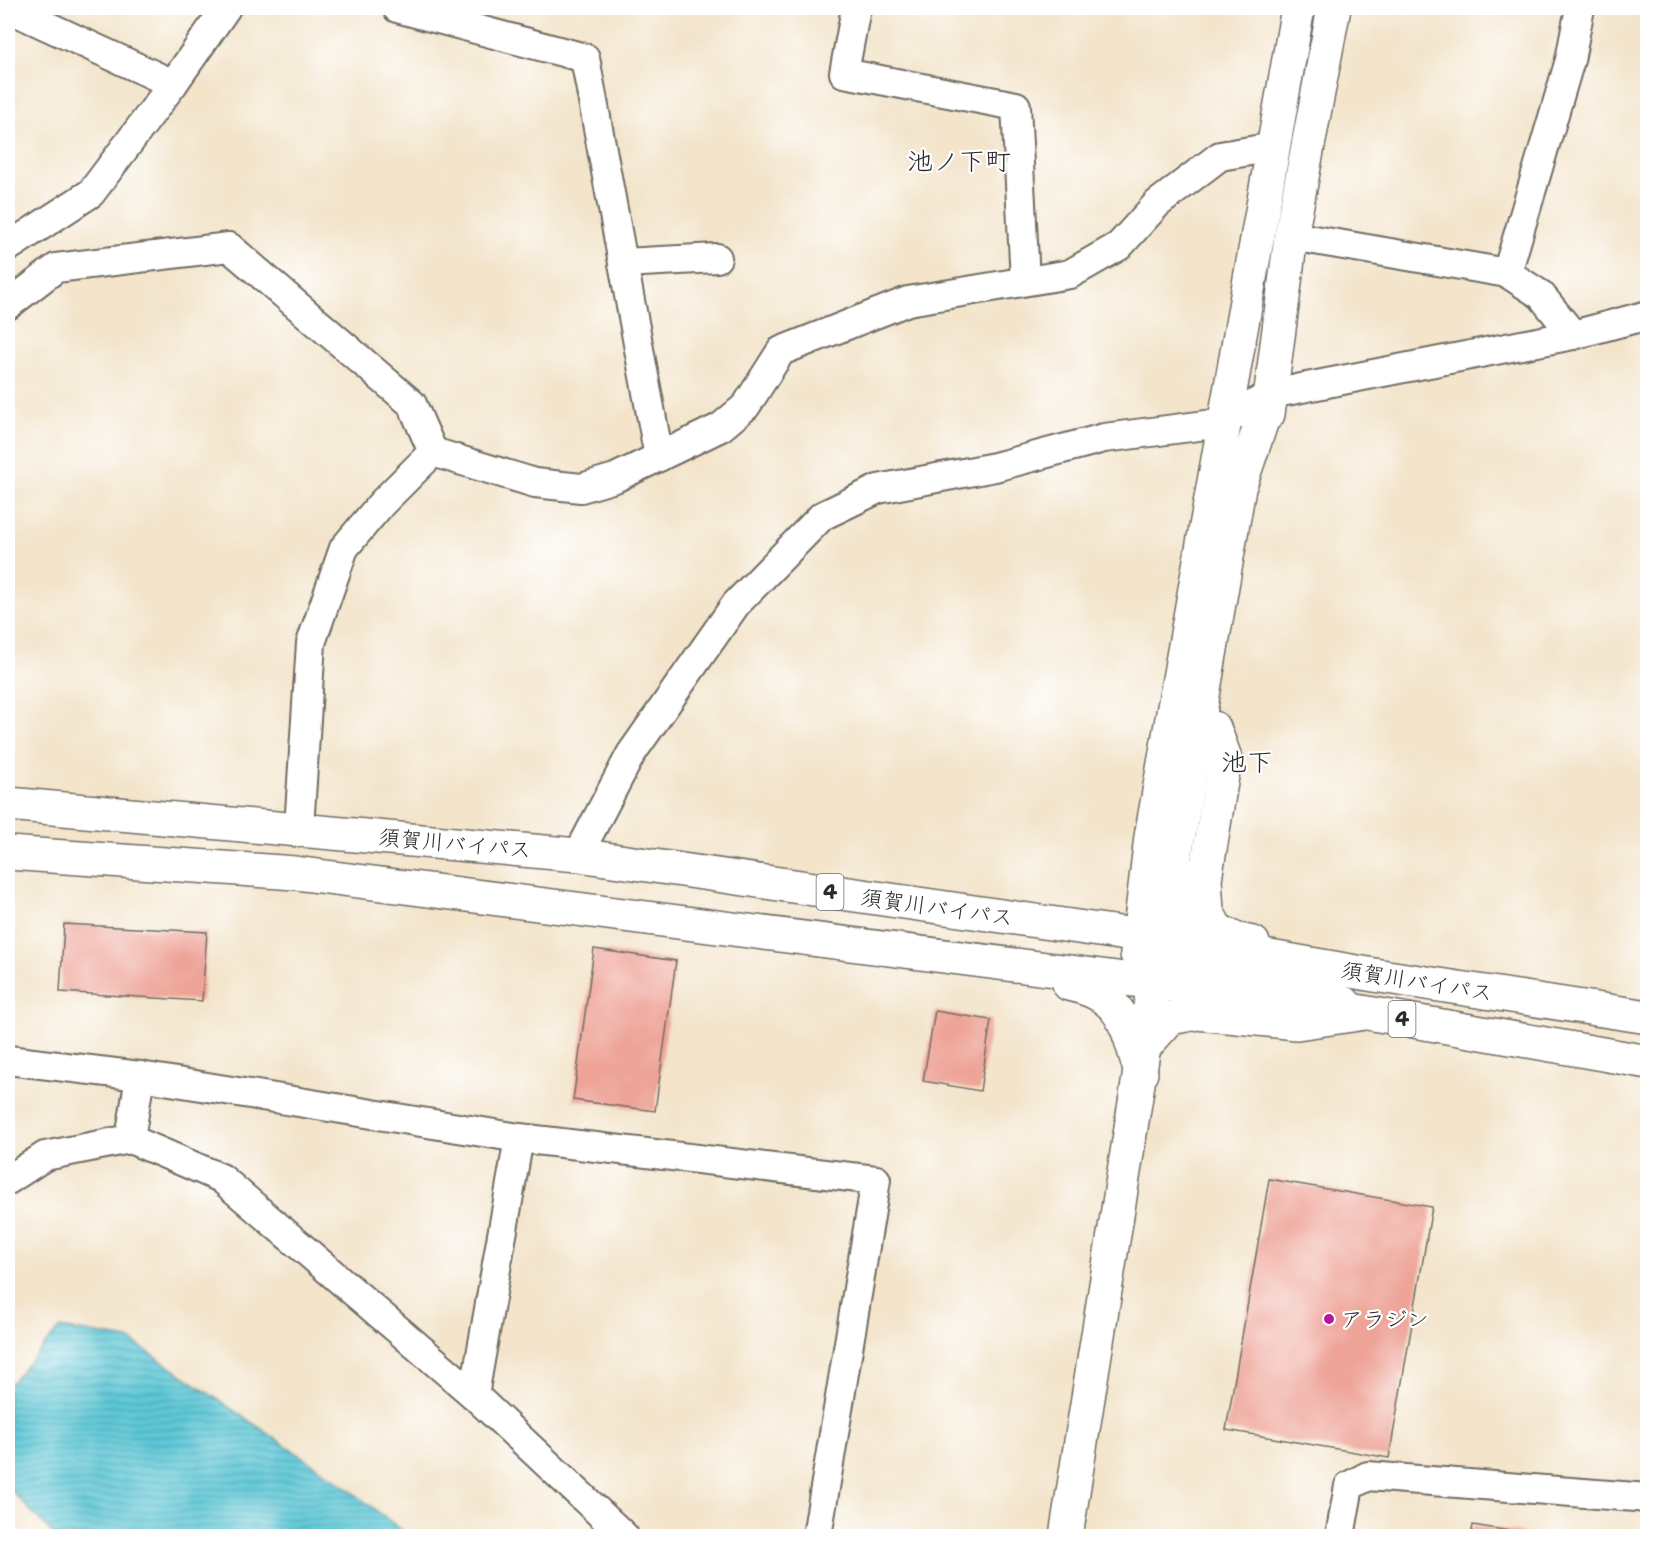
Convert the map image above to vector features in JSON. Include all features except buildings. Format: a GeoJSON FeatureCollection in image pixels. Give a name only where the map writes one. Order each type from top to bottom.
{"type":"FeatureCollection","features":[{"type":"Feature","properties":{"kind":"main road"},"geometry":{"type":"LineString","coordinates":[[990,915],[1057,915],[1092,920],[1119,920],[1132,907],[1150,837],[1222,423],[1298,8]]}},
{"type":"Feature","properties":{"kind":"main road"},"geometry":{"type":"LineString","coordinates":[[1160,957],[1214,728],[1252,525],[1291,236],[1334,8]]}},
{"type":"Feature","properties":{"kind":"main road"},"geometry":{"type":"LineString","coordinates":[[1066,1536],[1239,488],[1270,394]]}},
{"type":"Feature","properties":{"kind":"main road"},"geometry":{"type":"LineString","coordinates":[[1214,728],[1225,758],[1205,879],[1207,911],[1216,929],[1236,939],[1374,975]]}},
{"type":"Feature","properties":{"kind":"main road","name":"須賀川バイパス"},"geometry":{"type":"LineString","coordinates":[[8,804],[299,828],[578,855],[990,915],[1160,957],[1367,1013],[1647,1062]]}},
{"type":"Feature","properties":{"kind":"main road"},"geometry":{"type":"LineString","coordinates":[[1150,837],[1160,957]]}},
{"type":"Feature","properties":{"kind":"main road","name":"須賀川バイパス"},"geometry":{"type":"LineString","coordinates":[[8,853],[295,873],[959,958],[1160,957],[1374,975],[1647,1017]]}},
{"type":"Feature","properties":{"kind":"main road"},"geometry":{"type":"LineString","coordinates":[[959,958],[1090,988],[1110,1000],[1125,1022],[1143,1059]]}},
{"type":"Feature","properties":{"kind":"main road"},"geometry":{"type":"LineString","coordinates":[[1143,1059],[1170,1018],[1197,1013],[1297,1023],[1367,1013]]}},
{"type":"Feature","properties":{"kind":"street"},"geometry":{"type":"LineString","coordinates":[[8,8],[173,84]]}},
{"type":"Feature","properties":{"kind":"street"},"geometry":{"type":"LineString","coordinates":[[8,247],[91,194],[226,8]]}},
{"type":"Feature","properties":{"kind":"street"},"geometry":{"type":"LineString","coordinates":[[397,8],[585,58],[659,457]]}},
{"type":"Feature","properties":{"kind":"street"},"geometry":{"type":"LineString","coordinates":[[856,8],[844,73],[1016,105],[1025,281]]}},
{"type":"Feature","properties":{"kind":"street"},"geometry":{"type":"LineString","coordinates":[[1507,273],[1570,60],[1580,8]]}},
{"type":"Feature","properties":{"kind":"street"},"geometry":{"type":"LineString","coordinates":[[432,452],[535,483],[581,488],[615,478],[721,427],[746,405],[781,351],[908,301],[1070,274],[1119,246],[1157,204],[1220,156],[1274,147]]}},
{"type":"Feature","properties":{"kind":"street"},"geometry":{"type":"LineString","coordinates":[[1291,236],[1507,273],[1541,295],[1573,335]]}},
{"type":"Feature","properties":{"kind":"street"},"geometry":{"type":"LineString","coordinates":[[8,305],[56,268],[229,247],[412,404],[432,452]]}},
{"type":"Feature","properties":{"kind":"street"},"geometry":{"type":"LineString","coordinates":[[623,264],[717,258]]}},
{"type":"Feature","properties":{"kind":"street"},"geometry":{"type":"LineString","coordinates":[[578,855],[631,754],[736,604],[822,516],[878,489],[995,467],[1104,438],[1222,423],[1270,394],[1573,335],[1647,315]]}},
{"type":"Feature","properties":{"kind":"street"},"geometry":{"type":"LineString","coordinates":[[299,828],[311,643],[344,548],[382,503],[432,452]]}},
{"type":"Feature","properties":{"kind":"street"},"geometry":{"type":"LineString","coordinates":[[8,1060],[140,1076],[519,1137],[876,1180],[817,1536]]}},
{"type":"Feature","properties":{"kind":"street"},"geometry":{"type":"LineString","coordinates":[[130,1139],[140,1076]]}},
{"type":"Feature","properties":{"kind":"street"},"geometry":{"type":"LineString","coordinates":[[474,1395],[519,1137]]}},
{"type":"Feature","properties":{"kind":"street"},"geometry":{"type":"LineString","coordinates":[[8,1180],[45,1156],[130,1139],[221,1178],[474,1395],[624,1536]]}},
{"type":"Feature","properties":{"kind":"street"},"geometry":{"type":"LineString","coordinates":[[1340,1536],[1349,1486],[1368,1476],[1647,1498]]}},
{"type":"Feature","properties":{"kind":"water"},"geometry":{"type":"Polygon","coordinates":[[[60,1328],[129,1339],[341,1483],[409,1536],[55,1536],[8,1487],[8,1386],[60,1328]]]}},
{"type":"Feature","properties":{"kind":"place","name":"アラジン"},"geometry":{"type":"Point","coordinates":[1329,1319]}},
{"type":"Feature","properties":{"kind":"district","name":"池ノ下町"},"geometry":{"type":"Point","coordinates":[959,161]}},
{"type":"Feature","properties":{"kind":"district","name":"池下"},"geometry":{"type":"Point","coordinates":[1247,762]}}]}
